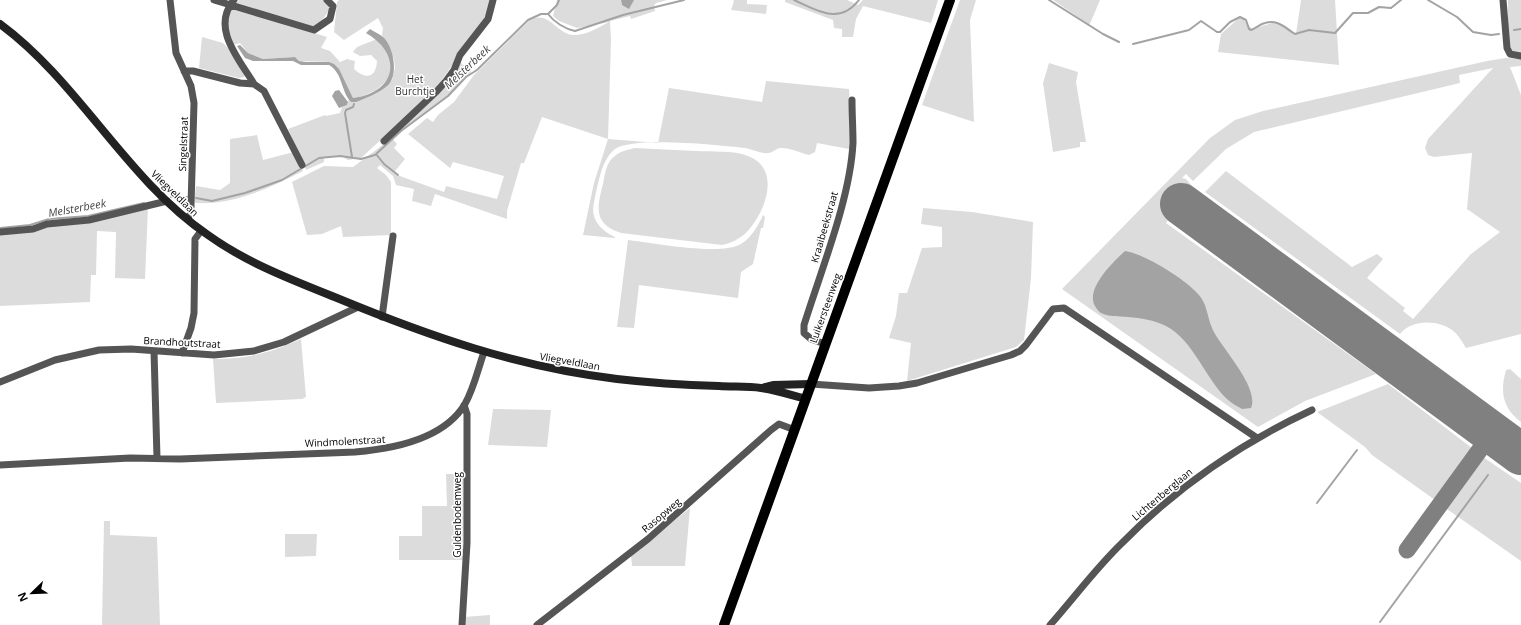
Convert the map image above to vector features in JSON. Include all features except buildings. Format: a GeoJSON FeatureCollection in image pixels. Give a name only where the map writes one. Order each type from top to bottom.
{"type":"FeatureCollection","features":[{"type":"Feature","properties":{"kind":"main road","name":"Luikersteenweg"},"geometry":{"type":"LineString","coordinates":[[724,625],[950,0]]}},
{"type":"Feature","properties":{"kind":"main road","name":"Vliegveldlaan"},"geometry":{"type":"LineString","coordinates":[[0,24],[22,41],[48,66],[141,174],[167,201],[201,230],[255,264],[382,317],[449,342],[484,352],[550,368],[611,378],[667,384],[761,388],[806,399]]}},
{"type":"Feature","properties":{"kind":"main road","name":"Vliegveldlaan"},"geometry":{"type":"LineString","coordinates":[[761,388],[773,385],[811,384]]}},
{"type":"Feature","properties":{"kind":"street","name":"Singelstraat"},"geometry":{"type":"LineString","coordinates":[[170,0],[176,53],[191,86],[194,102],[191,214],[187,219]]}},
{"type":"Feature","properties":{"kind":"street"},"geometry":{"type":"LineString","coordinates":[[218,0],[232,2],[314,30],[330,19],[333,6],[327,0]]}},
{"type":"Feature","properties":{"kind":"street"},"geometry":{"type":"LineString","coordinates":[[384,141],[422,106],[446,81],[454,70],[460,55],[488,19],[493,0]]}},
{"type":"Feature","properties":{"kind":"street"},"geometry":{"type":"LineString","coordinates":[[1503,0],[1506,48],[1510,54],[1521,56]]}},
{"type":"Feature","properties":{"kind":"street"},"geometry":{"type":"LineString","coordinates":[[232,2],[224,25],[229,45],[254,84],[264,91],[273,105],[302,165]]}},
{"type":"Feature","properties":{"kind":"street"},"geometry":{"type":"LineString","coordinates":[[184,71],[192,71],[240,83],[254,84]]}},
{"type":"Feature","properties":{"kind":"street","name":"Kraaibeekstraat"},"geometry":{"type":"LineString","coordinates":[[825,344],[811,339],[804,333],[804,325],[847,182],[853,142],[852,100]]}},
{"type":"Feature","properties":{"kind":"street"},"geometry":{"type":"LineString","coordinates":[[0,232],[33,229],[47,224],[89,220],[167,201]]}},
{"type":"Feature","properties":{"kind":"street"},"geometry":{"type":"LineString","coordinates":[[182,353],[191,328],[194,313],[195,239],[201,230]]}},
{"type":"Feature","properties":{"kind":"street"},"geometry":{"type":"LineString","coordinates":[[382,317],[393,236]]}},
{"type":"Feature","properties":{"kind":"street","name":"Brandhoutstraat"},"geometry":{"type":"LineString","coordinates":[[0,382],[48,362],[84,352],[110,349],[227,355],[268,348],[347,314],[358,307]]}},
{"type":"Feature","properties":{"kind":"street"},"geometry":{"type":"LineString","coordinates":[[811,384],[869,388],[899,386],[924,381],[1020,351],[1052,309],[1064,308],[1257,438]]}},
{"type":"Feature","properties":{"kind":"street"},"geometry":{"type":"LineString","coordinates":[[154,351],[157,458]]}},
{"type":"Feature","properties":{"kind":"street","name":"Windmolenstraat"},"geometry":{"type":"LineString","coordinates":[[0,465],[379,450],[401,446],[422,438],[445,424],[464,405],[484,352]]}},
{"type":"Feature","properties":{"kind":"street","name":"Guldenbodemweg"},"geometry":{"type":"LineString","coordinates":[[462,625],[467,543],[467,414],[464,405]]}},
{"type":"Feature","properties":{"kind":"street","name":"Lichtenberglaan"},"geometry":{"type":"LineString","coordinates":[[1050,625],[1120,544],[1152,514],[1204,472],[1257,438],[1312,410]]}},
{"type":"Feature","properties":{"kind":"street","name":"Rasopweg"},"geometry":{"type":"LineString","coordinates":[[537,625],[648,539],[771,430],[779,424],[795,430]]}},
{"type":"Feature","properties":{"kind":"green space"},"geometry":{"type":"Polygon","coordinates":[[[239,0],[324,0],[331,7],[317,28],[236,4],[239,0]]]}},
{"type":"Feature","properties":{"kind":"green space","name":"Het Burchtje"},"geometry":{"type":"Polygon","coordinates":[[[339,0],[490,0],[486,16],[435,90],[361,158],[348,160],[340,155],[324,158],[324,162],[306,170],[288,129],[325,115],[340,113],[342,107],[347,105],[349,99],[351,102],[359,100],[392,80],[395,68],[394,59],[382,35],[383,28],[378,18],[344,40],[334,32],[337,2],[339,0]]]}},
{"type":"Feature","properties":{"kind":"green space"},"geometry":{"type":"Polygon","coordinates":[[[557,0],[621,0],[622,5],[634,0],[667,0],[656,3],[654,6],[655,11],[631,19],[630,16],[610,21],[611,40],[608,139],[542,117],[524,163],[521,163],[507,211],[507,219],[435,194],[431,206],[412,201],[414,189],[396,185],[393,176],[380,165],[377,168],[386,175],[391,182],[391,235],[343,237],[341,226],[322,234],[307,235],[292,182],[324,166],[353,167],[392,138],[397,144],[394,148],[405,159],[395,171],[397,175],[444,192],[446,186],[497,199],[504,176],[453,162],[450,168],[408,134],[427,118],[433,122],[438,115],[454,102],[474,75],[530,20],[543,18],[564,32],[577,35],[590,32],[609,22],[577,28],[559,21],[553,16],[557,0]]]}},
{"type":"Feature","properties":{"kind":"green space"},"geometry":{"type":"Polygon","coordinates":[[[733,0],[747,0],[747,4],[767,5],[766,14],[731,10],[733,0]]]}},
{"type":"Feature","properties":{"kind":"green space"},"geometry":{"type":"Polygon","coordinates":[[[785,0],[847,0],[858,5],[863,0],[938,0],[931,23],[863,6],[856,19],[853,37],[842,37],[842,29],[834,28],[833,20],[785,2],[785,0]]]}},
{"type":"Feature","properties":{"kind":"green space"},"geometry":{"type":"Polygon","coordinates":[[[960,0],[976,0],[970,20],[974,122],[922,105],[960,0]]]}},
{"type":"Feature","properties":{"kind":"green space"},"geometry":{"type":"Polygon","coordinates":[[[1053,0],[1100,0],[1089,26],[1053,0]]]}},
{"type":"Feature","properties":{"kind":"green space"},"geometry":{"type":"Polygon","coordinates":[[[1301,0],[1335,0],[1339,65],[1218,52],[1221,34],[1239,18],[1243,19],[1252,29],[1275,22],[1286,26],[1296,34],[1301,0]]]}},
{"type":"Feature","properties":{"kind":"green space"},"geometry":{"type":"Polygon","coordinates":[[[1508,0],[1521,0],[1521,54],[1512,53],[1508,38],[1508,0]]]}},
{"type":"Feature","properties":{"kind":"green space"},"geometry":{"type":"Polygon","coordinates":[[[232,7],[327,37],[321,48],[330,51],[340,62],[347,59],[355,61],[354,69],[358,73],[366,76],[370,76],[375,71],[377,61],[371,55],[360,56],[353,52],[357,47],[377,39],[391,60],[392,68],[390,75],[381,86],[374,91],[360,97],[353,98],[347,86],[329,62],[299,61],[295,57],[263,59],[248,53],[240,43],[233,45],[227,25],[232,7]]]}},
{"type":"Feature","properties":{"kind":"green space"},"geometry":{"type":"Polygon","coordinates":[[[202,37],[223,43],[228,48],[245,75],[244,77],[239,78],[199,68],[202,37]]]}},
{"type":"Feature","properties":{"kind":"green space"},"geometry":{"type":"Polygon","coordinates":[[[1506,58],[1521,59],[1521,66],[1510,67],[1521,95],[1521,334],[1466,348],[1452,330],[1440,324],[1418,324],[1405,329],[1400,334],[1205,192],[1226,171],[1352,267],[1377,254],[1383,259],[1367,278],[1405,308],[1403,311],[1413,319],[1471,254],[1500,232],[1467,209],[1472,153],[1434,157],[1428,155],[1425,148],[1428,139],[1493,68],[1459,75],[1460,83],[1254,132],[1226,149],[1193,181],[1186,174],[1182,178],[1186,179],[1192,186],[1166,223],[1376,374],[1305,401],[1258,427],[1062,289],[1210,138],[1235,120],[1263,111],[1506,58]]]}},
{"type":"Feature","properties":{"kind":"green space"},"geometry":{"type":"Polygon","coordinates":[[[460,62],[471,72],[451,93],[392,138],[460,62]]]}},
{"type":"Feature","properties":{"kind":"green space"},"geometry":{"type":"Polygon","coordinates":[[[1049,63],[1078,72],[1076,82],[1086,142],[1080,142],[1080,147],[1053,152],[1043,83],[1049,63]]]}},
{"type":"Feature","properties":{"kind":"green space"},"geometry":{"type":"Polygon","coordinates":[[[766,81],[849,89],[851,129],[849,149],[817,143],[815,152],[809,155],[783,148],[766,153],[745,148],[677,142],[658,142],[669,88],[762,102],[766,81]]]}},
{"type":"Feature","properties":{"kind":"green space"},"geometry":{"type":"Polygon","coordinates":[[[257,135],[263,160],[294,152],[303,171],[265,189],[238,198],[210,203],[196,203],[194,201],[196,186],[220,190],[230,183],[230,139],[257,135]]]}},
{"type":"Feature","properties":{"kind":"green space"},"geometry":{"type":"Polygon","coordinates":[[[608,139],[651,142],[625,145],[615,149],[610,154],[603,166],[594,202],[593,214],[597,223],[615,238],[583,235],[594,183],[608,139]]]}},
{"type":"Feature","properties":{"kind":"green space"},"geometry":{"type":"Polygon","coordinates":[[[635,148],[729,152],[742,154],[756,160],[766,173],[768,181],[766,197],[760,213],[753,225],[740,238],[722,245],[621,233],[612,229],[601,220],[599,214],[599,200],[606,168],[617,154],[635,148]]]}},
{"type":"Feature","properties":{"kind":"green space"},"geometry":{"type":"Polygon","coordinates":[[[148,207],[145,279],[115,278],[116,232],[97,231],[96,275],[91,275],[90,302],[0,306],[0,234],[148,207]]]}},
{"type":"Feature","properties":{"kind":"green space"},"geometry":{"type":"Polygon","coordinates":[[[923,208],[972,212],[1033,222],[1031,278],[1024,340],[1016,347],[907,381],[911,343],[889,338],[896,316],[899,293],[907,293],[922,248],[942,247],[942,227],[921,224],[923,208]]]}},
{"type":"Feature","properties":{"kind":"green space"},"geometry":{"type":"Polygon","coordinates":[[[763,215],[765,217],[763,228],[761,228],[753,264],[741,272],[738,298],[639,285],[634,328],[617,327],[628,240],[686,248],[718,249],[731,247],[741,244],[751,235],[763,215]]]}},
{"type":"Feature","properties":{"kind":"green space"},"geometry":{"type":"Polygon","coordinates":[[[301,339],[306,397],[302,399],[216,403],[213,359],[237,358],[258,354],[279,348],[301,339]]]}},
{"type":"Feature","properties":{"kind":"green space"},"geometry":{"type":"Polygon","coordinates":[[[1510,369],[1521,379],[1521,422],[1510,411],[1504,399],[1504,378],[1506,370],[1510,369]]]}},
{"type":"Feature","properties":{"kind":"green space"},"geometry":{"type":"Polygon","coordinates":[[[1388,384],[1472,448],[1472,451],[1435,500],[1372,455],[1365,447],[1317,412],[1388,384]]]}},
{"type":"Feature","properties":{"kind":"green space"},"geometry":{"type":"Polygon","coordinates":[[[493,409],[551,410],[547,447],[488,445],[493,409]]]}},
{"type":"Feature","properties":{"kind":"green space"},"geometry":{"type":"Polygon","coordinates":[[[1483,457],[1521,483],[1521,561],[1444,507],[1479,459],[1483,457]]]}},
{"type":"Feature","properties":{"kind":"green space"},"geometry":{"type":"Polygon","coordinates":[[[446,474],[465,474],[464,560],[399,560],[399,536],[422,536],[422,506],[447,506],[446,474]]]}},
{"type":"Feature","properties":{"kind":"green space"},"geometry":{"type":"Polygon","coordinates":[[[690,508],[685,566],[632,566],[631,555],[690,508]]]}},
{"type":"Feature","properties":{"kind":"green space"},"geometry":{"type":"Polygon","coordinates":[[[104,521],[110,521],[110,535],[157,537],[160,625],[102,625],[104,521]]]}},
{"type":"Feature","properties":{"kind":"green space"},"geometry":{"type":"Polygon","coordinates":[[[285,534],[317,534],[316,556],[285,557],[285,534]]]}},
{"type":"Feature","properties":{"kind":"green space"},"geometry":{"type":"Polygon","coordinates":[[[490,615],[490,625],[464,625],[464,617],[490,615]]]}},
{"type":"Feature","properties":{"kind":"shaded area"},"geometry":{"type":"Polygon","coordinates":[[[621,0],[634,0],[629,9],[622,5],[621,0]]]}},
{"type":"Feature","properties":{"kind":"shaded area"},"geometry":{"type":"Polygon","coordinates":[[[370,29],[383,37],[390,47],[394,62],[393,76],[391,81],[384,89],[356,102],[351,102],[348,98],[337,73],[334,68],[329,65],[301,65],[293,61],[253,61],[245,58],[237,46],[240,45],[248,53],[263,59],[295,57],[299,61],[329,62],[334,64],[339,69],[353,98],[367,95],[379,89],[386,81],[390,72],[390,62],[386,52],[378,42],[366,33],[370,29]]]}},
{"type":"Feature","properties":{"kind":"shaded area"},"geometry":{"type":"Polygon","coordinates":[[[339,90],[348,102],[347,105],[339,108],[332,96],[335,91],[339,90]]]}},
{"type":"Feature","properties":{"kind":"shaded area"},"geometry":{"type":"Polygon","coordinates":[[[1125,251],[1143,257],[1164,268],[1184,281],[1201,298],[1216,336],[1238,367],[1250,389],[1252,399],[1251,408],[1242,409],[1227,399],[1212,381],[1192,350],[1176,333],[1166,326],[1157,322],[1133,317],[1107,315],[1098,310],[1093,299],[1097,284],[1102,276],[1125,251]]]}},
{"type":"Feature","properties":{"kind":"waterway"},"geometry":{"type":"LineString","coordinates":[[548,14],[557,5],[559,0]]}},
{"type":"Feature","properties":{"kind":"waterway","name":"Melsterbeek"},"geometry":{"type":"LineString","coordinates":[[548,14],[560,25],[575,31],[623,15],[684,0]]}},
{"type":"Feature","properties":{"kind":"waterway","name":"Melsterbeek"},"geometry":{"type":"LineString","coordinates":[[794,0],[828,14],[844,12],[851,8],[859,0]]}},
{"type":"Feature","properties":{"kind":"waterway","name":"Melsterbeek"},"geometry":{"type":"LineString","coordinates":[[1049,0],[1103,34],[1119,42]]}},
{"type":"Feature","properties":{"kind":"waterway","name":"Melsterbeek"},"geometry":{"type":"LineString","coordinates":[[1133,44],[1189,30],[1201,21],[1217,32],[1220,32],[1230,22],[1240,17],[1246,20],[1249,29],[1251,30],[1263,24],[1274,22],[1295,34],[1309,30],[1335,33],[1353,13],[1368,13],[1379,7],[1391,8],[1401,0]]}},
{"type":"Feature","properties":{"kind":"waterway","name":"Melsterbeek"},"geometry":{"type":"LineString","coordinates":[[1428,0],[1457,17],[1473,32],[1491,35],[1499,34]]}},
{"type":"Feature","properties":{"kind":"waterway","name":"Melsterbeek"},"geometry":{"type":"LineString","coordinates":[[196,198],[212,201],[245,193],[282,180],[319,158],[340,156],[361,159],[375,155],[401,131],[448,96],[466,77],[477,70],[528,20],[541,14],[548,14]]}},
{"type":"Feature","properties":{"kind":"waterway","name":"Melsterbeek"},"geometry":{"type":"LineString","coordinates":[[1514,30],[1521,29]]}},
{"type":"Feature","properties":{"kind":"waterway"},"geometry":{"type":"LineString","coordinates":[[352,157],[345,113],[346,110],[353,107],[354,104]]}},
{"type":"Feature","properties":{"kind":"waterway"},"geometry":{"type":"LineString","coordinates":[[376,154],[384,164],[398,175]]}},
{"type":"Feature","properties":{"kind":"waterway","name":"Melsterbeek"},"geometry":{"type":"LineString","coordinates":[[171,197],[187,197]]}},
{"type":"Feature","properties":{"kind":"waterway","name":"Melsterbeek"},"geometry":{"type":"LineString","coordinates":[[0,228],[30,225],[49,219],[88,216],[144,203]]}},
{"type":"Feature","properties":{"kind":"waterway"},"geometry":{"type":"LineString","coordinates":[[1317,503],[1357,450]]}},
{"type":"Feature","properties":{"kind":"waterway"},"geometry":{"type":"LineString","coordinates":[[1380,622],[1488,475]]}},
{"type":"Feature","properties":{"kind":"taxiway"},"geometry":{"type":"LineString","coordinates":[[1407,550],[1492,433]]}},
{"type":"Feature","properties":{"kind":"runway"},"geometry":{"type":"LineString","coordinates":[[1181,204],[1521,454]]}}]}
